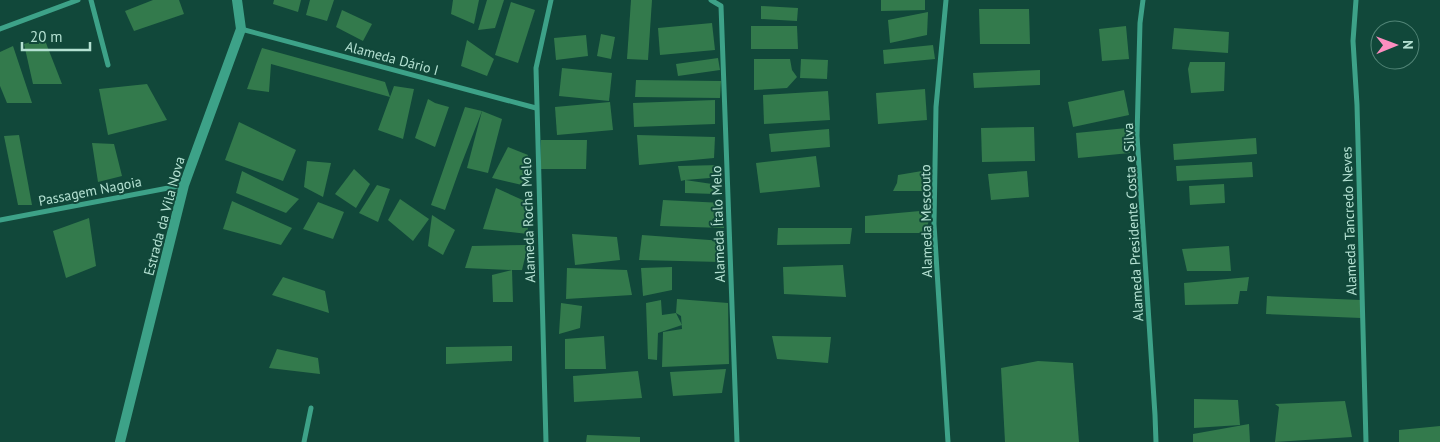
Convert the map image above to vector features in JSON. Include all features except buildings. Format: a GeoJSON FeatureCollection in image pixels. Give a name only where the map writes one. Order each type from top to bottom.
{"type":"FeatureCollection","features":[{"type":"Feature","properties":{"kind":"street"},"geometry":{"type":"LineString","coordinates":[[0,29],[78,0]]}},
{"type":"Feature","properties":{"kind":"street"},"geometry":{"type":"LineString","coordinates":[[91,0],[108,65]]}},
{"type":"Feature","properties":{"kind":"street","name":"Estrada da Vila Nova"},"geometry":{"type":"LineString","coordinates":[[120,442],[184,185],[241,29],[236,0]]}},
{"type":"Feature","properties":{"kind":"street","name":"Alameda Rocha Melo"},"geometry":{"type":"LineString","coordinates":[[546,442],[536,68],[551,0]]}},
{"type":"Feature","properties":{"kind":"street","name":"Alameda Ítalo Melo"},"geometry":{"type":"LineString","coordinates":[[712,0],[720,6],[737,442]]}},
{"type":"Feature","properties":{"kind":"street","name":"Alameda Mescouto"},"geometry":{"type":"LineString","coordinates":[[946,0],[936,107],[934,224],[948,442]]}},
{"type":"Feature","properties":{"kind":"street","name":"Alameda Presidente Costa e Silva"},"geometry":{"type":"LineString","coordinates":[[1143,0],[1140,23],[1138,136],[1156,442]]}},
{"type":"Feature","properties":{"kind":"street","name":"Alameda Tancredo Neves"},"geometry":{"type":"LineString","coordinates":[[1356,0],[1353,41],[1357,104],[1366,442]]}},
{"type":"Feature","properties":{"kind":"street","name":"Alameda Dário I"},"geometry":{"type":"LineString","coordinates":[[241,29],[536,108]]}},
{"type":"Feature","properties":{"kind":"street","name":"Passagem Nagoia"},"geometry":{"type":"LineString","coordinates":[[0,220],[184,185]]}},
{"type":"Feature","properties":{"kind":"street"},"geometry":{"type":"LineString","coordinates":[[304,442],[311,408]]}}]}
